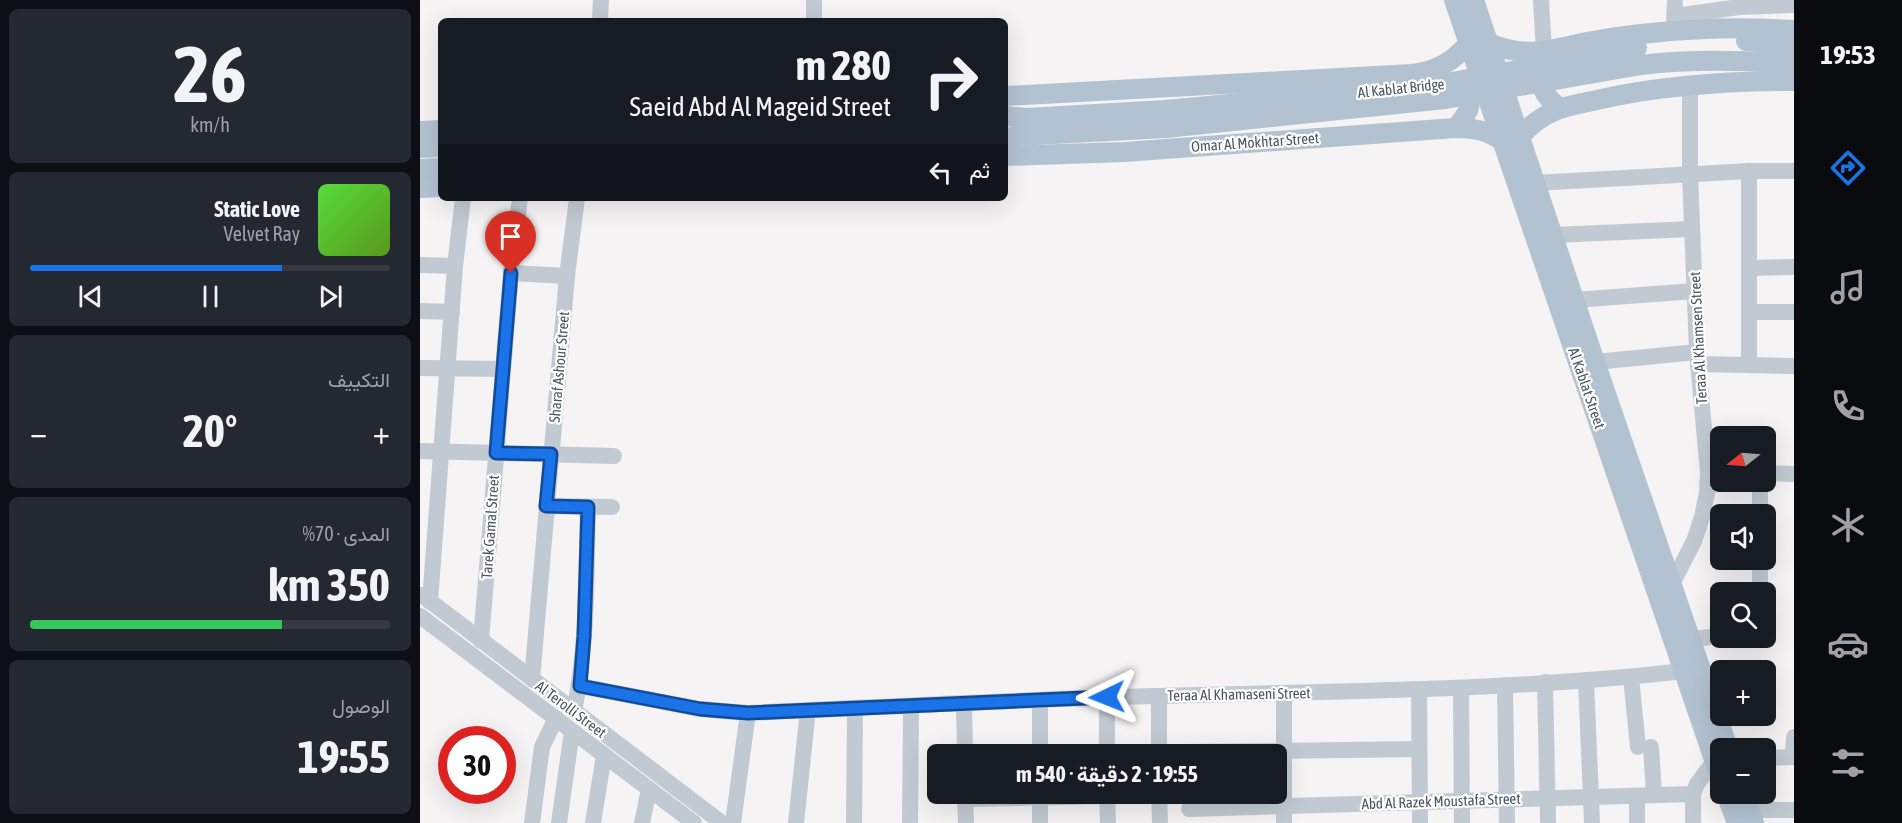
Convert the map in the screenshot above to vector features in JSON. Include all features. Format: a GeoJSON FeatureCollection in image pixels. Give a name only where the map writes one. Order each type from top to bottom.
{"type":"FeatureCollection","features":[{"type":"Feature","properties":{"kind":"main road","name":"Al Kablat Street"},"geometry":{"type":"LineString","coordinates":[[1454,0],[1479,43],[1683,671],[1711,738]]}},
{"type":"Feature","properties":{"kind":"main road","name":"Al Kablat Street"},"geometry":{"type":"LineString","coordinates":[[1474,0],[1479,43]]}},
{"type":"Feature","properties":{"kind":"main road"},"geometry":{"type":"LineString","coordinates":[[1440,85],[1453,59],[1479,43],[1517,52],[1544,52],[1605,39],[1675,15],[1729,28],[1794,30]]}},
{"type":"Feature","properties":{"kind":"main road","name":"Al Kablat Bridge"},"geometry":{"type":"LineString","coordinates":[[1008,138],[1166,128],[1639,56],[1676,43],[1725,41],[1794,45]]}},
{"type":"Feature","properties":{"kind":"main road"},"geometry":{"type":"LineString","coordinates":[[1544,52],[1540,68],[1541,84],[1548,98],[1560,108]]}},
{"type":"Feature","properties":{"kind":"main road","name":"Al Kablat Bridge"},"geometry":{"type":"LineString","coordinates":[[1639,56],[1680,61],[1724,60],[1794,64]]}},
{"type":"Feature","properties":{"kind":"main road"},"geometry":{"type":"LineString","coordinates":[[1440,85],[1448,71],[1460,78],[1468,90],[1470,104],[1465,118],[1455,128]]}},
{"type":"Feature","properties":{"kind":"main road"},"geometry":{"type":"LineString","coordinates":[[1008,96],[1412,74],[1440,85]]}},
{"type":"Feature","properties":{"kind":"main road"},"geometry":{"type":"LineString","coordinates":[[1511,139],[1560,108],[1637,92],[1690,85],[1794,81]]}},
{"type":"Feature","properties":{"kind":"main road","name":"Al Kablat Bridge"},"geometry":{"type":"LineString","coordinates":[[1008,116],[1028,118],[1165,110],[1440,85]]}},
{"type":"Feature","properties":{"kind":"main road","name":"Omar Al Mokhtar Street"},"geometry":{"type":"LineString","coordinates":[[1008,156],[1124,152],[1455,128],[1478,129],[1511,139]]}},
{"type":"Feature","properties":{"kind":"main road"},"geometry":{"type":"LineString","coordinates":[[420,131],[438,130]]}},
{"type":"Feature","properties":{"kind":"main road","name":"Al Kablat Street"},"geometry":{"type":"LineString","coordinates":[[1511,139],[1535,183],[1692,639],[1715,738]]}},
{"type":"Feature","properties":{"kind":"main road"},"geometry":{"type":"LineString","coordinates":[[420,148],[438,147]]}},
{"type":"Feature","properties":{"kind":"main road"},"geometry":{"type":"LineString","coordinates":[[420,169],[438,168]]}},
{"type":"Feature","properties":{"kind":"main road"},"geometry":{"type":"LineString","coordinates":[[420,189],[438,187]]}},
{"type":"Feature","properties":{"kind":"street"},"geometry":{"type":"LineString","coordinates":[[600,0],[600,18]]}},
{"type":"Feature","properties":{"kind":"street"},"geometry":{"type":"LineString","coordinates":[[814,0],[814,18]]}},
{"type":"Feature","properties":{"kind":"street"},"geometry":{"type":"LineString","coordinates":[[1541,0],[1544,52]]}},
{"type":"Feature","properties":{"kind":"street"},"geometry":{"type":"LineString","coordinates":[[1675,15],[1739,3],[1789,4]]}},
{"type":"Feature","properties":{"kind":"street","name":"Teraa Al Khamsen Street"},"geometry":{"type":"LineString","coordinates":[[1690,85],[1690,174],[1698,358],[1710,444]]}},
{"type":"Feature","properties":{"kind":"street"},"geometry":{"type":"LineString","coordinates":[[1749,171],[1749,364]]}},
{"type":"Feature","properties":{"kind":"street"},"geometry":{"type":"LineString","coordinates":[[1535,183],[1749,171],[1794,171]]}},
{"type":"Feature","properties":{"kind":"street"},"geometry":{"type":"LineString","coordinates":[[425,598],[442,452],[455,266],[463,201]]}},
{"type":"Feature","properties":{"kind":"street","name":"Tarek Gamal Street"},"geometry":{"type":"LineString","coordinates":[[482,640],[511,273],[520,201]]}},
{"type":"Feature","properties":{"kind":"street","name":"Sharaf Ashour Street"},"geometry":{"type":"LineString","coordinates":[[532,679],[567,276],[577,201]]}},
{"type":"Feature","properties":{"kind":"street"},"geometry":{"type":"LineString","coordinates":[[1552,235],[1692,229]]}},
{"type":"Feature","properties":{"kind":"street"},"geometry":{"type":"LineString","coordinates":[[420,265],[455,266]]}},
{"type":"Feature","properties":{"kind":"street"},"geometry":{"type":"LineString","coordinates":[[1749,268],[1794,267]]}},
{"type":"Feature","properties":{"kind":"street"},"geometry":{"type":"LineString","coordinates":[[511,273],[567,276]]}},
{"type":"Feature","properties":{"kind":"street"},"geometry":{"type":"LineString","coordinates":[[1574,300],[1695,291]]}},
{"type":"Feature","properties":{"kind":"street"},"geometry":{"type":"LineString","coordinates":[[420,311],[452,312]]}},
{"type":"Feature","properties":{"kind":"street"},"geometry":{"type":"LineString","coordinates":[[1749,312],[1794,312]]}},
{"type":"Feature","properties":{"kind":"street"},"geometry":{"type":"LineString","coordinates":[[1595,362],[1698,358],[1794,366]]}},
{"type":"Feature","properties":{"kind":"street"},"geometry":{"type":"LineString","coordinates":[[420,368],[503,369]]}},
{"type":"Feature","properties":{"kind":"street"},"geometry":{"type":"LineString","coordinates":[[420,452],[615,456]]}},
{"type":"Feature","properties":{"kind":"street"},"geometry":{"type":"LineString","coordinates":[[1776,473],[1794,474]]}},
{"type":"Feature","properties":{"kind":"street","name":"Teraa Al Khamsen Street"},"geometry":{"type":"LineString","coordinates":[[1672,584],[1694,541],[1710,487]]}},
{"type":"Feature","properties":{"kind":"street"},"geometry":{"type":"LineString","coordinates":[[546,506],[612,507]]}},
{"type":"Feature","properties":{"kind":"street"},"geometry":{"type":"LineString","coordinates":[[574,711],[580,686],[584,636],[588,507]]}},
{"type":"Feature","properties":{"kind":"street","name":"Al Terolli Street"},"geometry":{"type":"LineString","coordinates":[[425,598],[722,823]]}},
{"type":"Feature","properties":{"kind":"street","name":"Al Terolli Street"},"geometry":{"type":"LineString","coordinates":[[420,616],[649,789],[679,818],[694,823]]}},
{"type":"Feature","properties":{"kind":"street"},"geometry":{"type":"LineString","coordinates":[[1692,639],[1710,637]]}},
{"type":"Feature","properties":{"kind":"street","name":"Teraa Al Khamaseni Street"},"geometry":{"type":"LineString","coordinates":[[580,686],[700,709],[748,713],[1107,697],[1419,690],[1631,677],[1683,671]]}},
{"type":"Feature","properties":{"kind":"street"},"geometry":{"type":"LineString","coordinates":[[1631,677],[1645,747],[1645,795],[1637,823]]}},
{"type":"Feature","properties":{"kind":"street"},"geometry":{"type":"LineString","coordinates":[[1586,680],[1592,823]]}},
{"type":"Feature","properties":{"kind":"street"},"geometry":{"type":"LineString","coordinates":[[1545,682],[1548,823]]}},
{"type":"Feature","properties":{"kind":"street"},"geometry":{"type":"LineString","coordinates":[[1505,685],[1507,823]]}},
{"type":"Feature","properties":{"kind":"street"},"geometry":{"type":"LineString","coordinates":[[1461,688],[1462,823]]}},
{"type":"Feature","properties":{"kind":"street"},"geometry":{"type":"LineString","coordinates":[[1419,690],[1420,823]]}},
{"type":"Feature","properties":{"kind":"street"},"geometry":{"type":"LineString","coordinates":[[1284,694],[1284,744]]}},
{"type":"Feature","properties":{"kind":"street"},"geometry":{"type":"LineString","coordinates":[[1159,696],[1159,744]]}},
{"type":"Feature","properties":{"kind":"street"},"geometry":{"type":"LineString","coordinates":[[1107,697],[1107,744]]}},
{"type":"Feature","properties":{"kind":"street"},"geometry":{"type":"LineString","coordinates":[[1040,700],[1040,744]]}},
{"type":"Feature","properties":{"kind":"street"},"geometry":{"type":"LineString","coordinates":[[964,703],[965,744]]}},
{"type":"Feature","properties":{"kind":"street"},"geometry":{"type":"LineString","coordinates":[[910,706],[910,823]]}},
{"type":"Feature","properties":{"kind":"street"},"geometry":{"type":"LineString","coordinates":[[854,823],[855,708]]}},
{"type":"Feature","properties":{"kind":"street"},"geometry":{"type":"LineString","coordinates":[[796,823],[808,710]]}},
{"type":"Feature","properties":{"kind":"street"},"geometry":{"type":"LineString","coordinates":[[733,823],[748,713]]}},
{"type":"Feature","properties":{"kind":"street"},"geometry":{"type":"LineString","coordinates":[[532,823],[542,747],[556,718]]}},
{"type":"Feature","properties":{"kind":"street"},"geometry":{"type":"LineString","coordinates":[[559,823],[572,731]]}},
{"type":"Feature","properties":{"kind":"street"},"geometry":{"type":"LineString","coordinates":[[1776,758],[1794,757],[1794,737]]}},
{"type":"Feature","properties":{"kind":"street"},"geometry":{"type":"LineString","coordinates":[[1287,751],[1419,749]]}},
{"type":"Feature","properties":{"kind":"street"},"geometry":{"type":"LineString","coordinates":[[593,823],[604,755]]}},
{"type":"Feature","properties":{"kind":"street"},"geometry":{"type":"LineString","coordinates":[[1693,823],[1693,794],[1698,783],[1710,772]]}},
{"type":"Feature","properties":{"kind":"street"},"geometry":{"type":"LineString","coordinates":[[642,823],[649,789]]}},
{"type":"Feature","properties":{"kind":"street","name":"Abd Al Razek Moustafa Street"},"geometry":{"type":"LineString","coordinates":[[1189,809],[1693,794]]}},
{"type":"Feature","properties":{"kind":"street"},"geometry":{"type":"LineString","coordinates":[[965,804],[966,823]]}},
{"type":"Feature","properties":{"kind":"street"},"geometry":{"type":"LineString","coordinates":[[1040,804],[1040,823]]}},
{"type":"Feature","properties":{"kind":"street"},"geometry":{"type":"LineString","coordinates":[[1107,804],[1108,823]]}},
{"type":"Feature","properties":{"kind":"street"},"geometry":{"type":"LineString","coordinates":[[1159,804],[1160,823]]}},
{"type":"Feature","properties":{"kind":"street"},"geometry":{"type":"LineString","coordinates":[[1284,806],[1284,823]]}},
{"type":"Feature","properties":{"kind":"street"},"geometry":{"type":"LineString","coordinates":[[1746,812],[1794,810]]}},
{"type":"Feature","properties":{"kind":"route"},"geometry":{"type":"LineString","coordinates":[[511,273],[496,453],[551,454],[546,506],[588,507],[580,686],[700,709],[748,713],[1107,697]]}}]}
